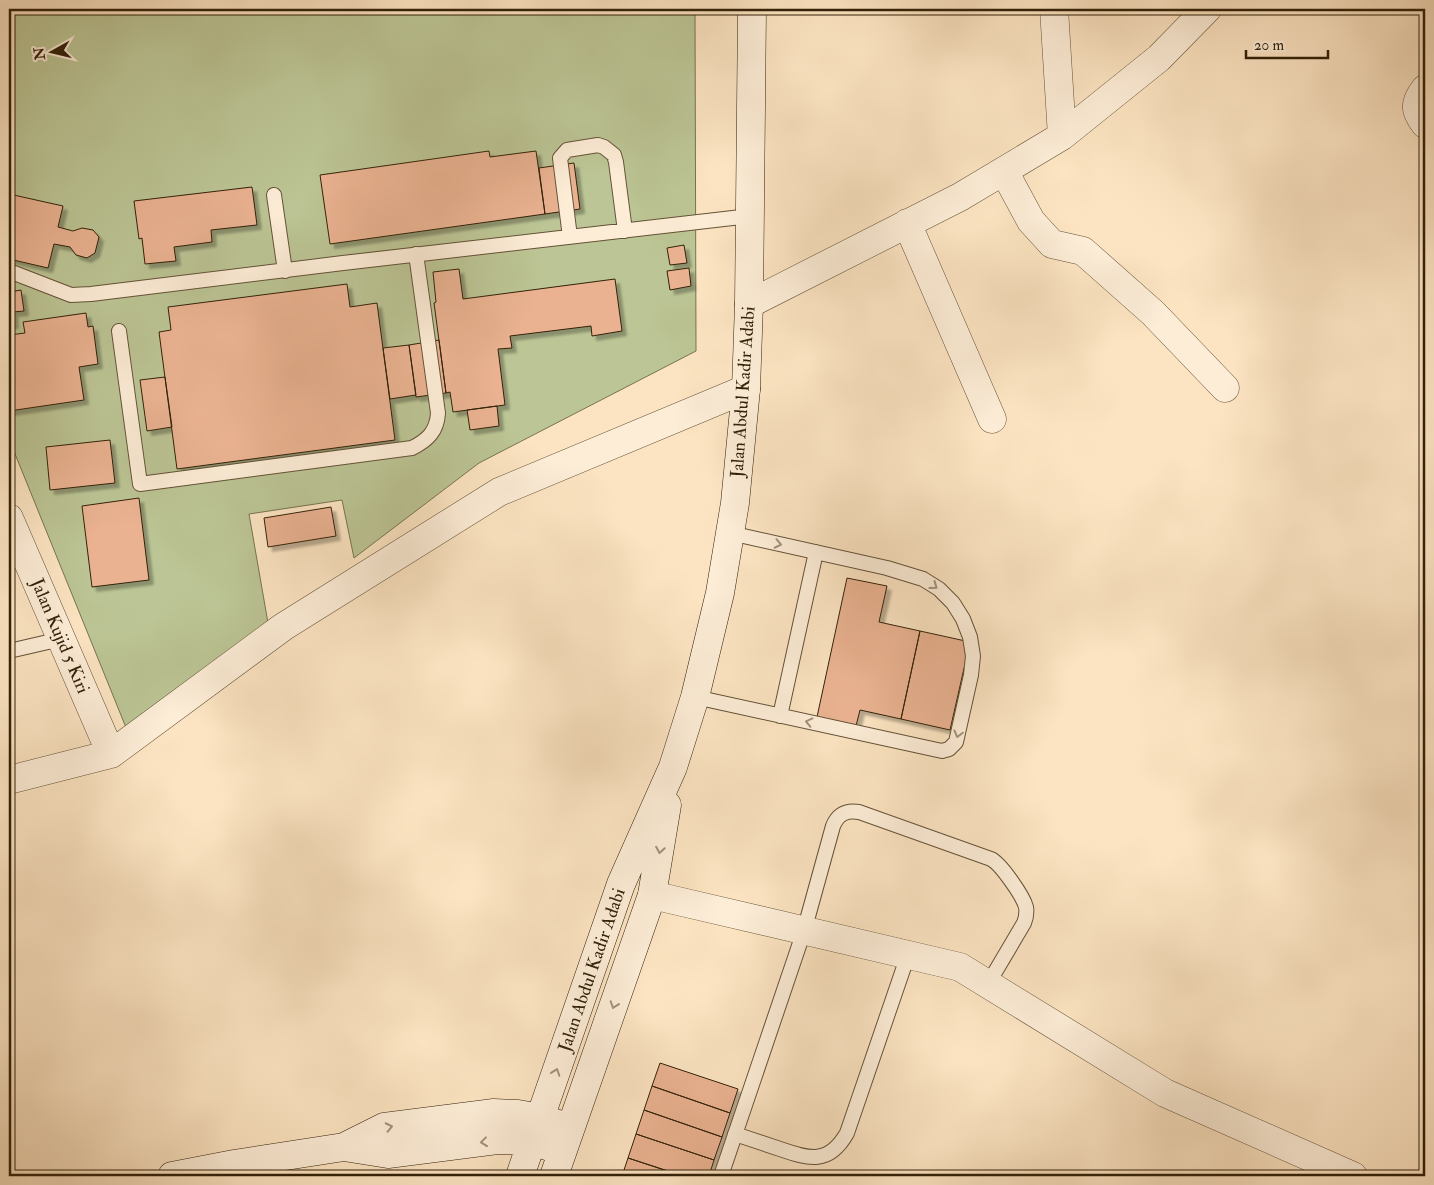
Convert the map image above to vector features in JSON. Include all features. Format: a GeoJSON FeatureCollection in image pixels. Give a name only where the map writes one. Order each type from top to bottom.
{"type":"FeatureCollection","features":[{"type":"Feature","properties":{"kind":"street","name":"Jalan Abdul Kadir Adabi"},"geometry":{"type":"LineString","coordinates":[[520,1176],[621,884],[673,767],[695,697],[718,602],[730,533],[746,389],[752,9]]}},
{"type":"Feature","properties":{"kind":"street"},"geometry":{"type":"LineString","coordinates":[[1054,9],[1062,136]]}},
{"type":"Feature","properties":{"kind":"street"},"geometry":{"type":"LineString","coordinates":[[748,304],[960,197],[1062,136],[1159,58],[1207,9]]}},
{"type":"Feature","properties":{"kind":"street"},"geometry":{"type":"LineString","coordinates":[[1425,89],[1417,100],[1418,115],[1425,124]]}},
{"type":"Feature","properties":{"kind":"street"},"geometry":{"type":"LineString","coordinates":[[1004,171],[1031,221],[1052,244],[1084,251],[1153,313],[1224,388]]}},
{"type":"Feature","properties":{"kind":"street"},"geometry":{"type":"LineString","coordinates":[[908,223],[992,419]]}},
{"type":"Feature","properties":{"kind":"street"},"geometry":{"type":"LineString","coordinates":[[9,780],[111,754],[283,626],[499,492],[746,389]]}},
{"type":"Feature","properties":{"kind":"street","name":"Jalan Kujid 5 Kiri"},"geometry":{"type":"LineString","coordinates":[[9,518],[111,754]]}},
{"type":"Feature","properties":{"kind":"street","name":"Jalan Abdul Kadir Adabi"},"geometry":{"type":"LineString","coordinates":[[563,1152],[652,895],[673,767]]}},
{"type":"Feature","properties":{"kind":"street"},"geometry":{"type":"LineString","coordinates":[[652,895],[960,967],[1165,1093],[1353,1176]]}},
{"type":"Feature","properties":{"kind":"street"},"geometry":{"type":"LineString","coordinates":[[172,1176],[234,1164],[344,1147],[384,1127],[494,1113],[518,1114],[563,1152]]}},
{"type":"Feature","properties":{"kind":"lane"},"geometry":{"type":"LineString","coordinates":[[570,237],[560,158],[567,150],[598,145],[609,150],[616,162],[625,231]]}},
{"type":"Feature","properties":{"kind":"lane"},"geometry":{"type":"LineString","coordinates":[[274,195],[285,271]]}},
{"type":"Feature","properties":{"kind":"lane"},"geometry":{"type":"LineString","coordinates":[[9,271],[71,295],[113,292],[416,254],[750,216]]}},
{"type":"Feature","properties":{"kind":"lane"},"geometry":{"type":"LineString","coordinates":[[119,331],[140,484],[412,448],[428,439],[438,422],[416,254]]}},
{"type":"Feature","properties":{"kind":"lane"},"geometry":{"type":"LineString","coordinates":[[695,697],[942,752],[949,749],[956,742],[964,711],[973,656],[970,637],[963,619],[939,589],[923,578],[887,568],[730,533]]}},
{"type":"Feature","properties":{"kind":"lane"},"geometry":{"type":"LineString","coordinates":[[780,716],[816,552]]}},
{"type":"Feature","properties":{"kind":"lane"},"geometry":{"type":"LineString","coordinates":[[9,651],[61,639]]}},
{"type":"Feature","properties":{"kind":"lane"},"geometry":{"type":"LineString","coordinates":[[721,1176],[804,931],[832,826],[836,818],[851,810],[859,812],[991,859],[999,864],[1024,901],[1026,916],[988,984]]}},
{"type":"Feature","properties":{"kind":"lane"},"geometry":{"type":"LineString","coordinates":[[735,1134],[800,1156],[811,1158],[823,1157],[833,1152],[847,1133],[908,955]]}},
{"type":"Feature","properties":{"kind":"green space"},"geometry":{"type":"Polygon","coordinates":[[[9,9],[695,9],[696,351],[479,463],[354,558],[342,500],[249,514],[268,623],[127,730],[9,439],[9,9]]]}},
{"type":"Feature","properties":{"kind":"building"},"geometry":{"type":"Polygon","coordinates":[[[489,151],[490,157],[536,151],[545,214],[330,244],[320,175],[489,151]]]}},
{"type":"Feature","properties":{"kind":"building"},"geometry":{"type":"Polygon","coordinates":[[[574,163],[580,209],[545,214],[539,168],[574,163]]]}},
{"type":"Feature","properties":{"kind":"building"},"geometry":{"type":"Polygon","coordinates":[[[252,187],[257,225],[211,230],[212,242],[174,247],[176,261],[145,264],[142,238],[139,239],[134,201],[252,187]]]}},
{"type":"Feature","properties":{"kind":"building"},"geometry":{"type":"Polygon","coordinates":[[[9,194],[63,206],[58,227],[73,231],[82,228],[93,230],[99,237],[95,253],[87,258],[76,255],[70,247],[54,244],[48,268],[9,259],[9,194]]]}},
{"type":"Feature","properties":{"kind":"building"},"geometry":{"type":"Polygon","coordinates":[[[684,245],[687,263],[670,265],[667,248],[684,245]]]}},
{"type":"Feature","properties":{"kind":"building"},"geometry":{"type":"Polygon","coordinates":[[[689,268],[691,286],[670,290],[667,271],[689,268]]]}},
{"type":"Feature","properties":{"kind":"building"},"geometry":{"type":"Polygon","coordinates":[[[459,269],[463,299],[615,279],[622,331],[592,336],[591,326],[510,336],[512,348],[498,349],[505,405],[453,412],[450,392],[446,393],[434,303],[436,302],[433,272],[459,269]]]}},
{"type":"Feature","properties":{"kind":"building"},"geometry":{"type":"Polygon","coordinates":[[[9,283],[10,292],[21,290],[24,311],[13,312],[14,324],[9,325],[9,283]]]}},
{"type":"Feature","properties":{"kind":"building"},"geometry":{"type":"Polygon","coordinates":[[[347,284],[350,307],[377,303],[395,440],[177,469],[159,332],[171,330],[168,307],[347,284]]]}},
{"type":"Feature","properties":{"kind":"building"},"geometry":{"type":"Polygon","coordinates":[[[86,313],[88,327],[93,326],[98,364],[79,367],[84,400],[9,411],[9,335],[25,333],[23,322],[86,313]]]}},
{"type":"Feature","properties":{"kind":"building"},"geometry":{"type":"Polygon","coordinates":[[[439,340],[446,393],[416,397],[409,345],[439,340]]]}},
{"type":"Feature","properties":{"kind":"building"},"geometry":{"type":"Polygon","coordinates":[[[409,345],[416,395],[390,399],[383,348],[409,345]]]}},
{"type":"Feature","properties":{"kind":"building"},"geometry":{"type":"Polygon","coordinates":[[[165,377],[172,427],[147,431],[140,380],[165,377]]]}},
{"type":"Feature","properties":{"kind":"building"},"geometry":{"type":"Polygon","coordinates":[[[497,406],[499,426],[470,430],[467,410],[497,406]]]}},
{"type":"Feature","properties":{"kind":"building"},"geometry":{"type":"Polygon","coordinates":[[[110,440],[115,483],[50,490],[46,447],[110,440]]]}},
{"type":"Feature","properties":{"kind":"building"},"geometry":{"type":"Polygon","coordinates":[[[139,498],[149,580],[92,587],[82,506],[139,498]]]}},
{"type":"Feature","properties":{"kind":"building"},"geometry":{"type":"Polygon","coordinates":[[[331,507],[336,536],[268,547],[264,518],[331,507]]]}},
{"type":"Feature","properties":{"kind":"building"},"geometry":{"type":"Polygon","coordinates":[[[847,578],[887,586],[879,622],[920,631],[901,719],[860,710],[856,726],[817,717],[847,578]]]}},
{"type":"Feature","properties":{"kind":"building"},"geometry":{"type":"Polygon","coordinates":[[[920,631],[970,642],[950,730],[901,719],[920,631]]]}},
{"type":"Feature","properties":{"kind":"building"},"geometry":{"type":"Polygon","coordinates":[[[660,1063],[738,1089],[730,1113],[652,1086],[660,1063]]]}},
{"type":"Feature","properties":{"kind":"building"},"geometry":{"type":"Polygon","coordinates":[[[652,1086],[730,1113],[722,1137],[644,1110],[652,1086]]]}},
{"type":"Feature","properties":{"kind":"building"},"geometry":{"type":"Polygon","coordinates":[[[644,1110],[722,1137],[714,1160],[636,1134],[644,1110]]]}},
{"type":"Feature","properties":{"kind":"building"},"geometry":{"type":"Polygon","coordinates":[[[636,1134],[714,1160],[709,1176],[683,1176],[628,1158],[636,1134]]]}},
{"type":"Feature","properties":{"kind":"building"},"geometry":{"type":"Polygon","coordinates":[[[628,1158],[683,1176],[622,1176],[628,1158]]]}}]}
